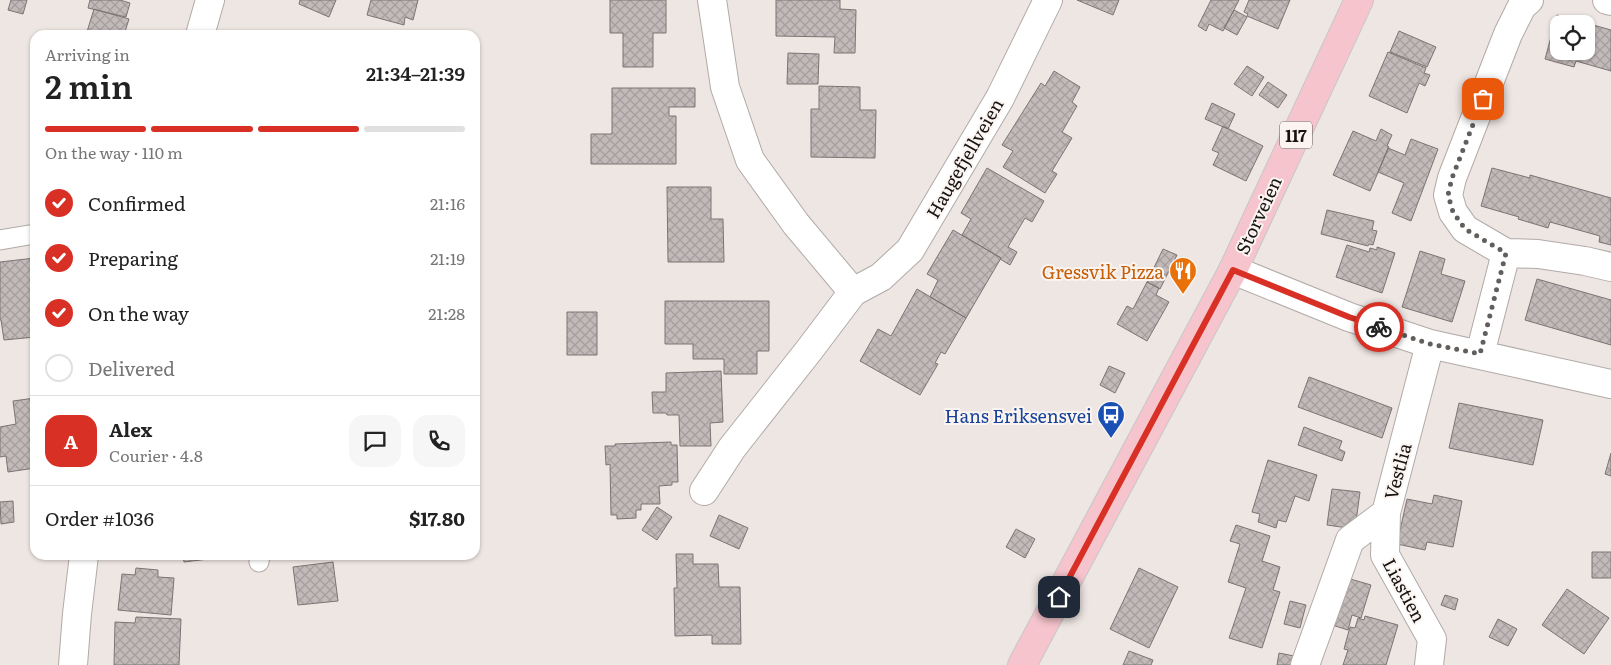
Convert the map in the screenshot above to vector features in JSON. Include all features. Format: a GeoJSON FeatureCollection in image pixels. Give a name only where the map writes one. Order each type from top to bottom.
{"type":"FeatureCollection","features":[{"type":"Feature","properties":{"kind":"main road","name":"Storveien"},"geometry":{"type":"LineString","coordinates":[[1022,665],[1233,270],[1359,0]]}},
{"type":"Feature","properties":{"kind":"street"},"geometry":{"type":"LineString","coordinates":[[201,30],[210,0]]}},
{"type":"Feature","properties":{"kind":"street"},"geometry":{"type":"LineString","coordinates":[[712,0],[725,88],[750,160],[796,224],[852,292]]}},
{"type":"Feature","properties":{"kind":"street","name":"Haugefjellveien"},"geometry":{"type":"LineString","coordinates":[[704,491],[732,448],[852,292],[881,277],[910,250],[1000,98],[1048,0]]}},
{"type":"Feature","properties":{"kind":"street"},"geometry":{"type":"LineString","coordinates":[[1528,0],[1522,6],[1508,34],[1452,178],[1448,195],[1453,212],[1465,229],[1506,253],[1538,254],[1611,266]]}},
{"type":"Feature","properties":{"kind":"street"},"geometry":{"type":"LineString","coordinates":[[1607,0],[1611,1]]}},
{"type":"Feature","properties":{"kind":"street"},"geometry":{"type":"LineString","coordinates":[[1480,354],[1506,253]]}},
{"type":"Feature","properties":{"kind":"street"},"geometry":{"type":"LineString","coordinates":[[1233,270],[1349,317],[1430,344],[1611,384]]}},
{"type":"Feature","properties":{"kind":"street","name":"Vestlia"},"geometry":{"type":"LineString","coordinates":[[1305,665],[1350,540],[1386,513],[1430,344]]}},
{"type":"Feature","properties":{"kind":"street","name":"Liastien"},"geometry":{"type":"LineString","coordinates":[[1386,513],[1384,555],[1432,639],[1429,665]]}},
{"type":"Feature","properties":{"kind":"street"},"geometry":{"type":"LineString","coordinates":[[73,665],[83,560]]}},
{"type":"Feature","properties":{"kind":"lane"},"geometry":{"type":"LineString","coordinates":[[0,240],[30,235]]}},
{"type":"Feature","properties":{"kind":"building"},"geometry":{"type":"Polygon","coordinates":[[[11,0],[27,0],[23,14],[8,10],[11,0]]]}},
{"type":"Feature","properties":{"kind":"building"},"geometry":{"type":"Polygon","coordinates":[[[90,0],[120,0],[130,3],[126,17],[88,8],[90,0]]]}},
{"type":"Feature","properties":{"kind":"building"},"geometry":{"type":"Polygon","coordinates":[[[300,0],[336,0],[329,17],[299,4],[300,0]]]}},
{"type":"Feature","properties":{"kind":"building"},"geometry":{"type":"Polygon","coordinates":[[[371,0],[418,0],[413,20],[405,17],[404,25],[367,15],[371,0]]]}},
{"type":"Feature","properties":{"kind":"building"},"geometry":{"type":"Polygon","coordinates":[[[610,0],[666,0],[666,33],[653,33],[653,67],[623,67],[623,33],[610,33],[610,0]]]}},
{"type":"Feature","properties":{"kind":"building"},"geometry":{"type":"Polygon","coordinates":[[[776,0],[840,0],[840,9],[856,10],[855,53],[834,53],[835,37],[776,36],[776,0]]]}},
{"type":"Feature","properties":{"kind":"building"},"geometry":{"type":"Polygon","coordinates":[[[1077,0],[1119,0],[1113,15],[1077,0]]]}},
{"type":"Feature","properties":{"kind":"building"},"geometry":{"type":"Polygon","coordinates":[[[1211,0],[1239,0],[1223,31],[1209,24],[1206,31],[1198,26],[1211,0]]]}},
{"type":"Feature","properties":{"kind":"building"},"geometry":{"type":"Polygon","coordinates":[[[1249,0],[1290,0],[1278,29],[1247,16],[1248,14],[1244,12],[1249,0]]]}},
{"type":"Feature","properties":{"kind":"building"},"geometry":{"type":"Polygon","coordinates":[[[94,9],[129,19],[126,30],[88,30],[94,9]]]}},
{"type":"Feature","properties":{"kind":"building"},"geometry":{"type":"Polygon","coordinates":[[[1234,10],[1247,17],[1237,35],[1224,28],[1234,10]]]}},
{"type":"Feature","properties":{"kind":"building"},"geometry":{"type":"Polygon","coordinates":[[[1595,26],[1611,30],[1611,71],[1576,61],[1574,67],[1545,59],[1550,41],[1550,60],[1595,60],[1595,26]]]}},
{"type":"Feature","properties":{"kind":"building"},"geometry":{"type":"Polygon","coordinates":[[[1399,31],[1436,47],[1427,67],[1390,52],[1399,31]]]}},
{"type":"Feature","properties":{"kind":"building"},"geometry":{"type":"Polygon","coordinates":[[[1388,52],[1426,68],[1424,73],[1430,75],[1425,86],[1419,83],[1407,113],[1369,96],[1388,52]]]}},
{"type":"Feature","properties":{"kind":"building"},"geometry":{"type":"Polygon","coordinates":[[[788,53],[819,54],[818,84],[787,84],[788,53]]]}},
{"type":"Feature","properties":{"kind":"building"},"geometry":{"type":"Polygon","coordinates":[[[1247,66],[1264,77],[1252,96],[1234,84],[1247,66]]]}},
{"type":"Feature","properties":{"kind":"building"},"geometry":{"type":"Polygon","coordinates":[[[1054,71],[1080,87],[1072,102],[1077,106],[1062,132],[1072,138],[1052,171],[1057,174],[1045,193],[1003,167],[1013,151],[1002,145],[1041,83],[1045,86],[1054,71]]]}},
{"type":"Feature","properties":{"kind":"building"},"geometry":{"type":"Polygon","coordinates":[[[1268,82],[1287,95],[1278,108],[1259,95],[1268,82]]]}},
{"type":"Feature","properties":{"kind":"building"},"geometry":{"type":"Polygon","coordinates":[[[819,86],[860,87],[860,110],[876,110],[875,158],[811,157],[811,109],[819,109],[819,86]]]}},
{"type":"Feature","properties":{"kind":"building"},"geometry":{"type":"Polygon","coordinates":[[[612,88],[695,88],[695,107],[669,107],[669,116],[676,116],[676,164],[591,164],[591,134],[612,134],[612,88]]]}},
{"type":"Feature","properties":{"kind":"building"},"geometry":{"type":"Polygon","coordinates":[[[1212,103],[1235,114],[1228,129],[1205,119],[1212,103]]]}},
{"type":"Feature","properties":{"kind":"building"},"geometry":{"type":"Polygon","coordinates":[[[1223,126],[1263,146],[1246,181],[1213,165],[1219,153],[1212,150],[1223,126]]]}},
{"type":"Feature","properties":{"kind":"building"},"geometry":{"type":"Polygon","coordinates":[[[1381,129],[1392,135],[1387,146],[1389,147],[1370,191],[1333,175],[1353,131],[1376,141],[1381,129]]]}},
{"type":"Feature","properties":{"kind":"building"},"geometry":{"type":"Polygon","coordinates":[[[1411,139],[1438,149],[1411,221],[1392,213],[1404,183],[1378,172],[1388,148],[1405,155],[1411,139]]]}},
{"type":"Feature","properties":{"kind":"building"},"geometry":{"type":"Polygon","coordinates":[[[987,168],[1044,201],[1032,222],[1025,218],[1008,247],[1017,252],[1010,265],[962,235],[971,219],[961,213],[987,168]]]}},
{"type":"Feature","properties":{"kind":"building"},"geometry":{"type":"Polygon","coordinates":[[[1492,168],[1530,178],[1530,175],[1611,198],[1611,245],[1599,242],[1600,236],[1550,222],[1548,228],[1481,206],[1492,168]]]}},
{"type":"Feature","properties":{"kind":"building"},"geometry":{"type":"Polygon","coordinates":[[[667,187],[711,187],[711,219],[723,219],[724,262],[668,262],[667,187]]]}},
{"type":"Feature","properties":{"kind":"building"},"geometry":{"type":"Polygon","coordinates":[[[1327,210],[1374,221],[1372,230],[1377,231],[1373,245],[1369,244],[1368,246],[1321,234],[1327,210]]]}},
{"type":"Feature","properties":{"kind":"building"},"geometry":{"type":"Polygon","coordinates":[[[953,230],[1001,258],[966,318],[930,297],[938,280],[927,274],[953,230]]]}},
{"type":"Feature","properties":{"kind":"building"},"geometry":{"type":"Polygon","coordinates":[[[1347,245],[1369,252],[1370,248],[1377,250],[1377,247],[1395,253],[1382,293],[1336,277],[1347,245]]]}},
{"type":"Feature","properties":{"kind":"building"},"geometry":{"type":"Polygon","coordinates":[[[1163,249],[1177,255],[1160,289],[1147,282],[1163,249]]]}},
{"type":"Feature","properties":{"kind":"building"},"geometry":{"type":"Polygon","coordinates":[[[1420,251],[1445,259],[1441,274],[1465,281],[1452,322],[1402,307],[1420,251]]]}},
{"type":"Feature","properties":{"kind":"building"},"geometry":{"type":"Polygon","coordinates":[[[30,259],[30,337],[4,340],[0,320],[0,262],[30,259]]]}},
{"type":"Feature","properties":{"kind":"building"},"geometry":{"type":"Polygon","coordinates":[[[1537,279],[1611,300],[1611,345],[1525,320],[1537,279]]]}},
{"type":"Feature","properties":{"kind":"building"},"geometry":{"type":"Polygon","coordinates":[[[1147,282],[1159,288],[1156,295],[1169,302],[1147,341],[1117,324],[1127,306],[1133,309],[1147,282]]]}},
{"type":"Feature","properties":{"kind":"building"},"geometry":{"type":"Polygon","coordinates":[[[917,289],[966,318],[945,354],[941,352],[935,363],[938,364],[920,395],[860,361],[878,329],[891,336],[917,289]]]}},
{"type":"Feature","properties":{"kind":"building"},"geometry":{"type":"Polygon","coordinates":[[[665,301],[769,301],[769,351],[757,351],[757,374],[724,374],[724,359],[693,359],[693,344],[665,344],[665,301]]]}},
{"type":"Feature","properties":{"kind":"building"},"geometry":{"type":"Polygon","coordinates":[[[567,312],[597,312],[597,355],[567,355],[567,312]]]}},
{"type":"Feature","properties":{"kind":"building"},"geometry":{"type":"Polygon","coordinates":[[[1109,366],[1125,373],[1115,393],[1100,385],[1109,366]]]}},
{"type":"Feature","properties":{"kind":"building"},"geometry":{"type":"Polygon","coordinates":[[[721,371],[723,422],[710,423],[711,446],[680,446],[679,415],[653,413],[652,392],[666,392],[666,373],[721,371]]]}},
{"type":"Feature","properties":{"kind":"building"},"geometry":{"type":"Polygon","coordinates":[[[1309,377],[1392,408],[1382,438],[1298,407],[1309,377]]]}},
{"type":"Feature","properties":{"kind":"building"},"geometry":{"type":"Polygon","coordinates":[[[30,399],[30,469],[8,472],[6,456],[0,457],[0,427],[16,424],[13,401],[30,399]]]}},
{"type":"Feature","properties":{"kind":"building"},"geometry":{"type":"Polygon","coordinates":[[[1459,403],[1543,420],[1533,465],[1449,448],[1459,403]]]}},
{"type":"Feature","properties":{"kind":"building"},"geometry":{"type":"Polygon","coordinates":[[[1304,427],[1342,441],[1339,449],[1345,452],[1342,461],[1298,445],[1304,427]]]}},
{"type":"Feature","properties":{"kind":"building"},"geometry":{"type":"Polygon","coordinates":[[[671,442],[671,445],[677,445],[678,482],[672,482],[672,485],[659,486],[660,504],[641,504],[641,510],[636,510],[636,518],[617,519],[617,515],[611,515],[610,464],[606,465],[605,446],[671,442]]]}},
{"type":"Feature","properties":{"kind":"building"},"geometry":{"type":"Polygon","coordinates":[[[1611,453],[1611,476],[1605,474],[1611,453]]]}},
{"type":"Feature","properties":{"kind":"building"},"geometry":{"type":"Polygon","coordinates":[[[1268,460],[1317,475],[1309,501],[1295,496],[1286,522],[1278,520],[1276,528],[1258,522],[1260,514],[1252,512],[1268,460]]]}},
{"type":"Feature","properties":{"kind":"building"},"geometry":{"type":"Polygon","coordinates":[[[1332,489],[1360,492],[1355,529],[1327,525],[1332,489]]]}},
{"type":"Feature","properties":{"kind":"building"},"geometry":{"type":"Polygon","coordinates":[[[1434,495],[1462,501],[1453,547],[1427,542],[1425,550],[1397,544],[1407,499],[1432,504],[1434,495]]]}},
{"type":"Feature","properties":{"kind":"building"},"geometry":{"type":"Polygon","coordinates":[[[13,501],[14,522],[1,524],[0,502],[13,501]]]}},
{"type":"Feature","properties":{"kind":"building"},"geometry":{"type":"Polygon","coordinates":[[[657,507],[672,517],[657,540],[642,530],[657,507]]]}},
{"type":"Feature","properties":{"kind":"building"},"geometry":{"type":"Polygon","coordinates":[[[719,515],[748,528],[739,549],[710,536],[719,515]]]}},
{"type":"Feature","properties":{"kind":"building"},"geometry":{"type":"Polygon","coordinates":[[[1236,525],[1270,536],[1262,561],[1280,567],[1273,590],[1280,592],[1262,648],[1229,638],[1246,588],[1228,582],[1240,544],[1230,541],[1236,525]]]}},
{"type":"Feature","properties":{"kind":"building"},"geometry":{"type":"Polygon","coordinates":[[[1016,529],[1035,539],[1025,558],[1006,547],[1016,529]]]}},
{"type":"Feature","properties":{"kind":"building"},"geometry":{"type":"Polygon","coordinates":[[[1592,552],[1611,552],[1611,578],[1592,578],[1592,552]]]}},
{"type":"Feature","properties":{"kind":"building"},"geometry":{"type":"Polygon","coordinates":[[[676,554],[693,554],[693,564],[718,564],[719,587],[740,587],[741,644],[712,644],[712,635],[675,636],[674,588],[677,588],[676,554]]]}},
{"type":"Feature","properties":{"kind":"building"},"geometry":{"type":"Polygon","coordinates":[[[184,560],[200,560],[184,562],[184,560]]]}},
{"type":"Feature","properties":{"kind":"building"},"geometry":{"type":"Polygon","coordinates":[[[333,562],[338,601],[298,605],[293,567],[333,562]]]}},
{"type":"Feature","properties":{"kind":"building"},"geometry":{"type":"Polygon","coordinates":[[[136,568],[158,570],[158,577],[174,578],[171,615],[118,610],[122,574],[135,575],[136,568]]]}},
{"type":"Feature","properties":{"kind":"building"},"geometry":{"type":"Polygon","coordinates":[[[1139,568],[1178,587],[1149,648],[1110,629],[1139,568]]]}},
{"type":"Feature","properties":{"kind":"building"},"geometry":{"type":"Polygon","coordinates":[[[1340,576],[1371,585],[1361,618],[1352,615],[1348,630],[1326,623],[1340,576]]]}},
{"type":"Feature","properties":{"kind":"building"},"geometry":{"type":"Polygon","coordinates":[[[1567,589],[1609,618],[1584,654],[1542,625],[1567,589]]]}},
{"type":"Feature","properties":{"kind":"building"},"geometry":{"type":"Polygon","coordinates":[[[1445,595],[1458,599],[1455,610],[1441,605],[1445,595]]]}},
{"type":"Feature","properties":{"kind":"building"},"geometry":{"type":"Polygon","coordinates":[[[1290,601],[1306,605],[1300,628],[1284,624],[1290,601]]]}},
{"type":"Feature","properties":{"kind":"building"},"geometry":{"type":"Polygon","coordinates":[[[1365,616],[1398,625],[1386,665],[1343,665],[1348,650],[1344,649],[1350,627],[1355,628],[1358,618],[1364,620],[1365,616]]]}},
{"type":"Feature","properties":{"kind":"building"},"geometry":{"type":"Polygon","coordinates":[[[136,617],[181,619],[179,665],[114,665],[115,622],[135,623],[136,617]]]}},
{"type":"Feature","properties":{"kind":"building"},"geometry":{"type":"Polygon","coordinates":[[[1498,619],[1517,629],[1508,646],[1489,637],[1498,619]]]}},
{"type":"Feature","properties":{"kind":"building"},"geometry":{"type":"Polygon","coordinates":[[[1129,651],[1153,660],[1151,665],[1123,665],[1129,651]]]}},
{"type":"Feature","properties":{"kind":"building"},"geometry":{"type":"Polygon","coordinates":[[[1279,653],[1294,656],[1292,665],[1277,665],[1279,653]]]}},
{"type":"Feature","properties":{"kind":"way so far"},"geometry":{"type":"LineString","coordinates":[[1379,327],[1430,344],[1480,354],[1506,253],[1465,229],[1453,212],[1448,195],[1452,178],[1483,99]]}},
{"type":"Feature","properties":{"kind":"place","name":"Gressvik Pizza"},"geometry":{"type":"Point","coordinates":[1183,295]}},
{"type":"Feature","properties":{"kind":"place","name":"Hans Eriksensvei"},"geometry":{"type":"Point","coordinates":[1111,439]}},
{"type":"Feature","properties":{"kind":"route"},"geometry":{"type":"LineString","coordinates":[[1059,597],[1233,270],[1349,317],[1379,327]]}}]}
